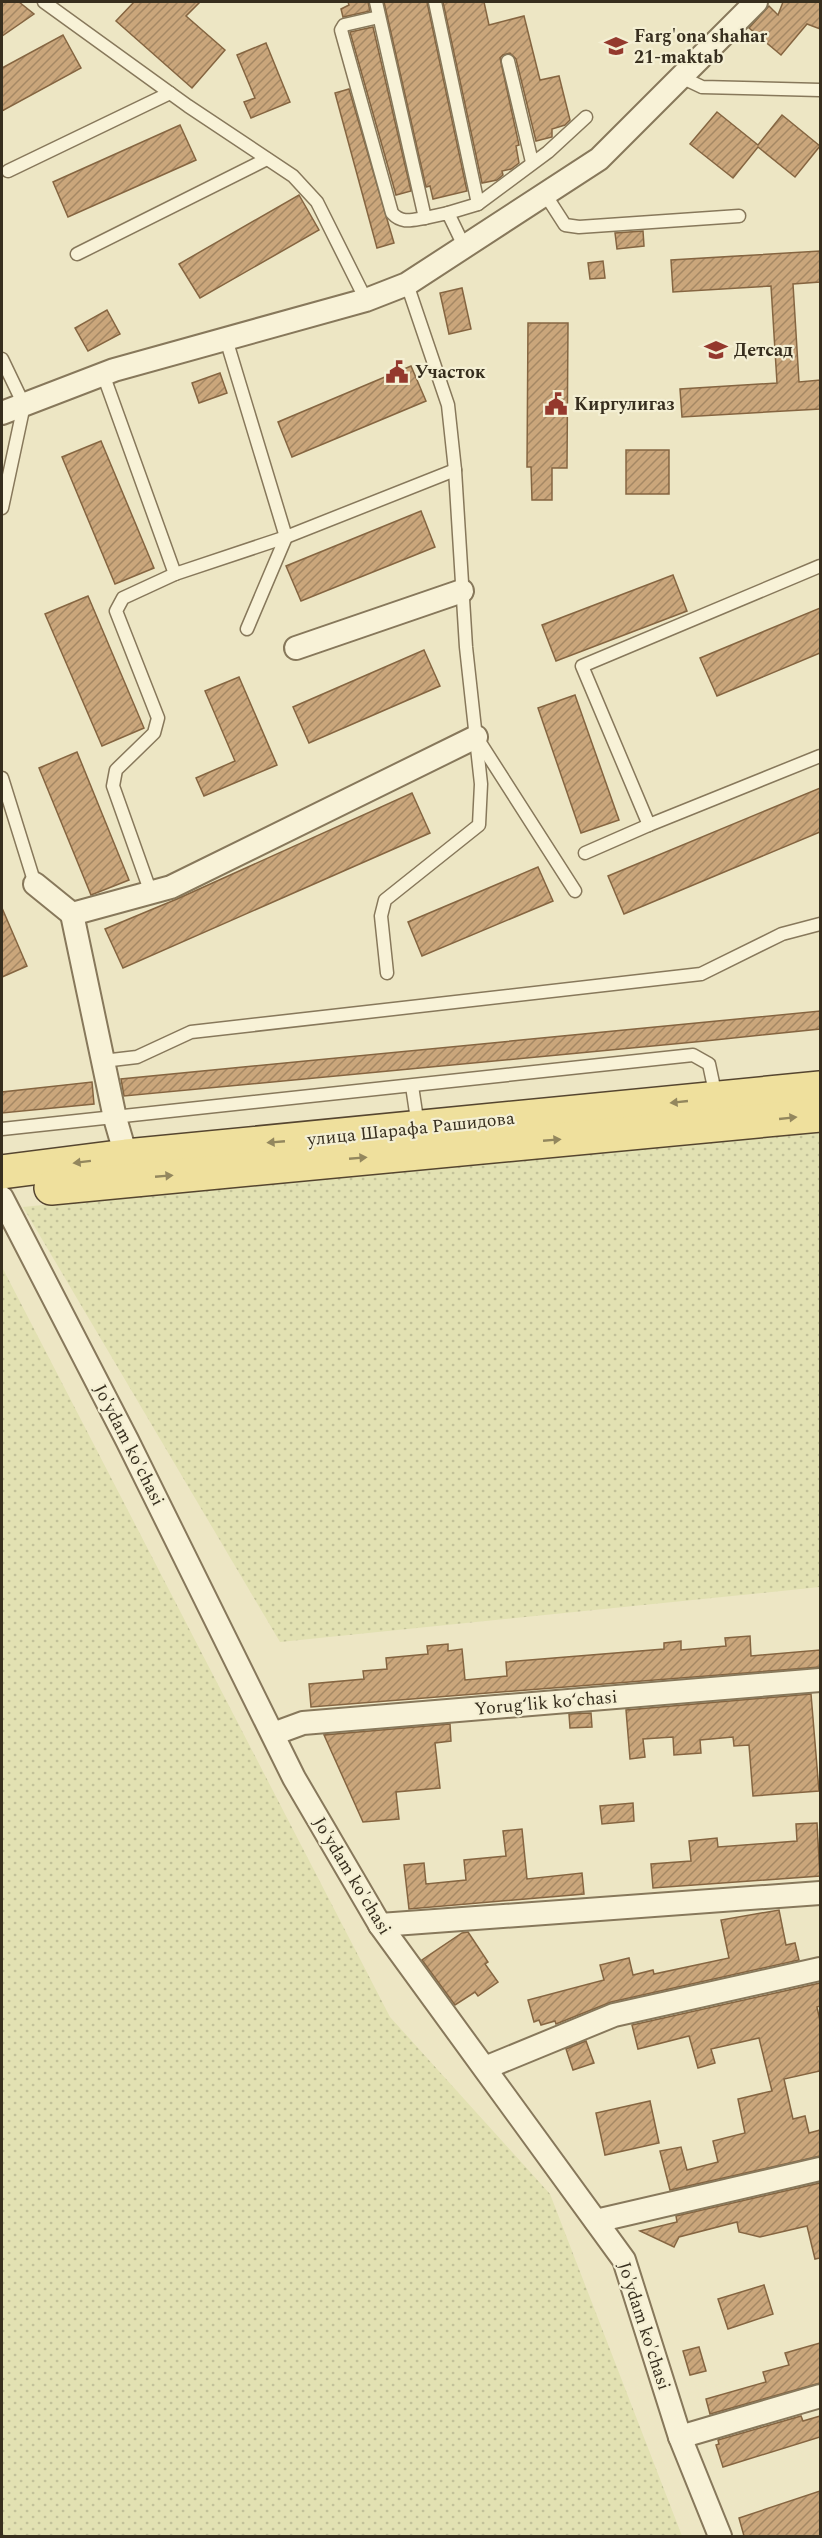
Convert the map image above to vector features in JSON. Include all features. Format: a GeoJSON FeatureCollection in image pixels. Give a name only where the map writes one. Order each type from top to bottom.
{"type":"FeatureCollection","features":[{"type":"Feature","properties":{"kind":"main road","name":"улица Шарафа Рашидова"},"geometry":{"type":"LineString","coordinates":[[2,1172],[126,1156],[418,1128],[733,1106],[820,1088]]}},
{"type":"Feature","properties":{"kind":"main road"},"geometry":{"type":"LineString","coordinates":[[2,1193],[733,1106],[820,1115]]}},
{"type":"Feature","properties":{"kind":"street"},"geometry":{"type":"LineString","coordinates":[[2,413],[103,374],[366,300],[407,284],[599,159],[756,2]]}},
{"type":"Feature","properties":{"kind":"street"},"geometry":{"type":"LineString","coordinates":[[296,648],[462,591]]}},
{"type":"Feature","properties":{"kind":"street"},"geometry":{"type":"LineString","coordinates":[[72,914],[171,887],[476,737]]}},
{"type":"Feature","properties":{"kind":"street"},"geometry":{"type":"LineString","coordinates":[[35,884],[72,914],[115,1118],[126,1156]]}},
{"type":"Feature","properties":{"kind":"street","name":"Jo'ydam ko'chasi"},"geometry":{"type":"LineString","coordinates":[[2,1198],[127,1440],[294,1778],[380,1925],[624,2260],[680,2437],[720,2536]]}},
{"type":"Feature","properties":{"kind":"street","name":"Yorugʻlik koʻchasi"},"geometry":{"type":"LineString","coordinates":[[273,1734],[303,1723],[820,1680]]}},
{"type":"Feature","properties":{"kind":"street"},"geometry":{"type":"LineString","coordinates":[[380,1925],[820,1893]]}},
{"type":"Feature","properties":{"kind":"street"},"geometry":{"type":"LineString","coordinates":[[485,2067],[614,2015],[820,1969]]}},
{"type":"Feature","properties":{"kind":"street"},"geometry":{"type":"LineString","coordinates":[[596,2221],[820,2169]]}},
{"type":"Feature","properties":{"kind":"street"},"geometry":{"type":"LineString","coordinates":[[680,2437],[820,2396]]}},
{"type":"Feature","properties":{"kind":"lane"},"geometry":{"type":"LineString","coordinates":[[44,2],[170,93],[293,176],[317,202],[366,300]]}},
{"type":"Feature","properties":{"kind":"lane"},"geometry":{"type":"LineString","coordinates":[[376,2],[425,218]]}},
{"type":"Feature","properties":{"kind":"lane"},"geometry":{"type":"LineString","coordinates":[[435,2],[478,204]]}},
{"type":"Feature","properties":{"kind":"lane"},"geometry":{"type":"LineString","coordinates":[[379,17],[345,24],[340,30],[392,213],[398,219],[407,221],[425,218],[478,204],[548,152],[586,117]]}},
{"type":"Feature","properties":{"kind":"lane"},"geometry":{"type":"LineString","coordinates":[[508,61],[532,162]]}},
{"type":"Feature","properties":{"kind":"lane"},"geometry":{"type":"LineString","coordinates":[[681,77],[702,87],[820,90]]}},
{"type":"Feature","properties":{"kind":"lane"},"geometry":{"type":"LineString","coordinates":[[9,171],[170,93]]}},
{"type":"Feature","properties":{"kind":"lane"},"geometry":{"type":"LineString","coordinates":[[77,254],[267,159]]}},
{"type":"Feature","properties":{"kind":"lane"},"geometry":{"type":"LineString","coordinates":[[545,194],[565,225],[579,227],[739,216]]}},
{"type":"Feature","properties":{"kind":"lane"},"geometry":{"type":"LineString","coordinates":[[448,213],[464,246]]}},
{"type":"Feature","properties":{"kind":"lane"},"geometry":{"type":"LineString","coordinates":[[387,973],[381,916],[386,900],[479,825],[481,784],[462,591],[455,470],[448,405],[407,284]]}},
{"type":"Feature","properties":{"kind":"lane"},"geometry":{"type":"LineString","coordinates":[[226,339],[286,537],[247,629]]}},
{"type":"Feature","properties":{"kind":"lane"},"geometry":{"type":"LineString","coordinates":[[2,359],[24,405],[2,508]]}},
{"type":"Feature","properties":{"kind":"lane"},"geometry":{"type":"LineString","coordinates":[[103,374],[175,574]]}},
{"type":"Feature","properties":{"kind":"lane"},"geometry":{"type":"LineString","coordinates":[[151,892],[113,786],[116,770],[154,733],[158,718],[116,611],[123,598],[175,574],[286,537],[455,470]]}},
{"type":"Feature","properties":{"kind":"lane"},"geometry":{"type":"LineString","coordinates":[[649,825],[582,666],[820,567]]}},
{"type":"Feature","properties":{"kind":"lane"},"geometry":{"type":"LineString","coordinates":[[476,737],[575,891]]}},
{"type":"Feature","properties":{"kind":"lane"},"geometry":{"type":"LineString","coordinates":[[585,853],[820,756]]}},
{"type":"Feature","properties":{"kind":"lane"},"geometry":{"type":"LineString","coordinates":[[2,778],[5,802],[35,884]]}},
{"type":"Feature","properties":{"kind":"lane"},"geometry":{"type":"LineString","coordinates":[[103,1061],[137,1057],[191,1032],[701,974],[782,934],[820,924]]}},
{"type":"Feature","properties":{"kind":"lane"},"geometry":{"type":"LineString","coordinates":[[2,1129],[693,1055],[709,1064],[733,1106]]}},
{"type":"Feature","properties":{"kind":"lane"},"geometry":{"type":"LineString","coordinates":[[412,1086],[418,1128]]}},
{"type":"Feature","properties":{"kind":"green space"},"geometry":{"type":"Polygon","coordinates":[[[820,1126],[820,1587],[280,1642],[23,1207],[820,1126]]]}},
{"type":"Feature","properties":{"kind":"green space"},"geometry":{"type":"Polygon","coordinates":[[[2,1267],[390,2017],[550,2194],[682,2536],[2,2536],[2,1267]]]}},
{"type":"Feature","properties":{"kind":"building"},"geometry":{"type":"Polygon","coordinates":[[[2,2],[19,2],[34,14],[2,36],[2,2]]]}},
{"type":"Feature","properties":{"kind":"building"},"geometry":{"type":"Polygon","coordinates":[[[134,2],[200,2],[186,16],[225,50],[192,88],[116,21],[134,2]]]}},
{"type":"Feature","properties":{"kind":"building"},"geometry":{"type":"Polygon","coordinates":[[[348,2],[368,2],[370,11],[343,17],[341,9],[349,5],[348,2]]]}},
{"type":"Feature","properties":{"kind":"building"},"geometry":{"type":"Polygon","coordinates":[[[384,2],[427,2],[467,191],[433,199],[430,186],[426,187],[384,2]]]}},
{"type":"Feature","properties":{"kind":"building"},"geometry":{"type":"Polygon","coordinates":[[[443,2],[484,2],[489,25],[524,16],[540,80],[559,76],[570,120],[565,125],[552,129],[552,137],[536,141],[516,59],[510,53],[500,58],[519,145],[516,146],[519,163],[511,169],[502,171],[503,175],[497,180],[482,183],[443,2]]]}},
{"type":"Feature","properties":{"kind":"building"},"geometry":{"type":"Polygon","coordinates":[[[783,2],[820,2],[820,29],[807,24],[781,55],[749,28],[769,6],[778,15],[783,2]]]}},
{"type":"Feature","properties":{"kind":"building"},"geometry":{"type":"Polygon","coordinates":[[[373,27],[411,191],[396,195],[350,32],[373,27]]]}},
{"type":"Feature","properties":{"kind":"building"},"geometry":{"type":"Polygon","coordinates":[[[63,35],[81,68],[2,111],[2,68],[63,35]]]}},
{"type":"Feature","properties":{"kind":"building"},"geometry":{"type":"Polygon","coordinates":[[[266,43],[290,102],[251,118],[244,102],[255,98],[237,55],[266,43]]]}},
{"type":"Feature","properties":{"kind":"building"},"geometry":{"type":"Polygon","coordinates":[[[349,89],[394,243],[377,248],[335,93],[349,89]]]}},
{"type":"Feature","properties":{"kind":"building"},"geometry":{"type":"Polygon","coordinates":[[[717,112],[758,145],[782,115],[820,146],[795,177],[758,147],[733,178],[690,144],[717,112]]]}},
{"type":"Feature","properties":{"kind":"building"},"geometry":{"type":"Polygon","coordinates":[[[180,125],[196,160],[68,217],[53,182],[180,125]]]}},
{"type":"Feature","properties":{"kind":"building"},"geometry":{"type":"Polygon","coordinates":[[[299,195],[319,230],[200,298],[179,264],[299,195]]]}},
{"type":"Feature","properties":{"kind":"building"},"geometry":{"type":"Polygon","coordinates":[[[643,231],[644,246],[617,249],[615,233],[643,231]]]}},
{"type":"Feature","properties":{"kind":"building"},"geometry":{"type":"Polygon","coordinates":[[[820,251],[820,282],[793,284],[799,382],[820,380],[820,409],[682,417],[680,389],[777,383],[771,286],[673,292],[671,260],[820,251]]]}},
{"type":"Feature","properties":{"kind":"building"},"geometry":{"type":"Polygon","coordinates":[[[603,261],[605,278],[590,279],[588,263],[603,261]]]}},
{"type":"Feature","properties":{"kind":"building"},"geometry":{"type":"Polygon","coordinates":[[[462,288],[471,329],[449,334],[440,293],[462,288]]]}},
{"type":"Feature","properties":{"kind":"building"},"geometry":{"type":"Polygon","coordinates":[[[107,310],[120,334],[88,351],[75,328],[107,310]]]}},
{"type":"Feature","properties":{"kind":"building"},"geometry":{"type":"Polygon","coordinates":[[[528,323],[568,323],[567,468],[552,468],[552,500],[532,500],[531,467],[527,467],[528,323]]]}},
{"type":"Feature","properties":{"kind":"building"},"geometry":{"type":"Polygon","coordinates":[[[411,366],[426,401],[292,457],[278,422],[411,366]]]}},
{"type":"Feature","properties":{"kind":"building"},"geometry":{"type":"Polygon","coordinates":[[[220,373],[227,393],[199,403],[192,383],[220,373]]]}},
{"type":"Feature","properties":{"kind":"building"},"geometry":{"type":"Polygon","coordinates":[[[101,441],[154,568],[115,584],[62,457],[101,441]]]}},
{"type":"Feature","properties":{"kind":"building"},"geometry":{"type":"Polygon","coordinates":[[[626,450],[669,450],[669,494],[626,494],[626,450]]]}},
{"type":"Feature","properties":{"kind":"building"},"geometry":{"type":"Polygon","coordinates":[[[421,511],[435,547],[301,601],[286,566],[421,511]]]}},
{"type":"Feature","properties":{"kind":"building"},"geometry":{"type":"Polygon","coordinates":[[[673,575],[687,611],[556,661],[542,625],[673,575]]]}},
{"type":"Feature","properties":{"kind":"building"},"geometry":{"type":"Polygon","coordinates":[[[88,596],[144,728],[102,746],[45,614],[88,596]]]}},
{"type":"Feature","properties":{"kind":"building"},"geometry":{"type":"Polygon","coordinates":[[[820,608],[820,653],[717,696],[700,658],[820,608]]]}},
{"type":"Feature","properties":{"kind":"building"},"geometry":{"type":"Polygon","coordinates":[[[424,650],[440,686],[309,743],[293,707],[424,650]]]}},
{"type":"Feature","properties":{"kind":"building"},"geometry":{"type":"Polygon","coordinates":[[[239,677],[277,765],[204,796],[196,778],[235,761],[205,691],[239,677]]]}},
{"type":"Feature","properties":{"kind":"building"},"geometry":{"type":"Polygon","coordinates":[[[575,695],[619,820],[581,833],[538,708],[575,695]]]}},
{"type":"Feature","properties":{"kind":"building"},"geometry":{"type":"Polygon","coordinates":[[[77,752],[129,880],[91,895],[39,768],[77,752]]]}},
{"type":"Feature","properties":{"kind":"building"},"geometry":{"type":"Polygon","coordinates":[[[820,788],[820,832],[624,914],[608,876],[820,788]]]}},
{"type":"Feature","properties":{"kind":"building"},"geometry":{"type":"Polygon","coordinates":[[[412,793],[430,833],[123,968],[105,929],[412,793]]]}},
{"type":"Feature","properties":{"kind":"building"},"geometry":{"type":"Polygon","coordinates":[[[538,867],[553,901],[422,956],[408,922],[538,867]]]}},
{"type":"Feature","properties":{"kind":"building"},"geometry":{"type":"Polygon","coordinates":[[[2,908],[27,966],[2,977],[2,908]]]}},
{"type":"Feature","properties":{"kind":"building"},"geometry":{"type":"Polygon","coordinates":[[[820,1011],[820,1029],[705,1041],[124,1096],[121,1079],[820,1011]]]}},
{"type":"Feature","properties":{"kind":"building"},"geometry":{"type":"Polygon","coordinates":[[[92,1082],[94,1104],[2,1113],[2,1092],[92,1082]]]}},
{"type":"Feature","properties":{"kind":"building"},"geometry":{"type":"Polygon","coordinates":[[[750,1636],[751,1656],[820,1650],[820,1667],[311,1707],[309,1684],[364,1679],[363,1671],[387,1669],[386,1658],[428,1654],[427,1646],[448,1644],[448,1651],[462,1649],[465,1680],[507,1676],[506,1662],[664,1649],[664,1643],[681,1641],[681,1650],[726,1646],[725,1638],[750,1636]]]}},
{"type":"Feature","properties":{"kind":"building"},"geometry":{"type":"Polygon","coordinates":[[[811,1694],[819,1791],[753,1796],[749,1745],[734,1746],[733,1737],[700,1740],[701,1753],[674,1755],[673,1737],[643,1739],[645,1757],[630,1759],[626,1710],[811,1694]]]}},
{"type":"Feature","properties":{"kind":"building"},"geometry":{"type":"Polygon","coordinates":[[[591,1713],[592,1727],[570,1728],[569,1714],[591,1713]]]}},
{"type":"Feature","properties":{"kind":"building"},"geometry":{"type":"Polygon","coordinates":[[[450,1724],[451,1741],[435,1743],[440,1788],[396,1792],[399,1819],[363,1822],[324,1735],[450,1724]]]}},
{"type":"Feature","properties":{"kind":"building"},"geometry":{"type":"Polygon","coordinates":[[[633,1803],[634,1821],[602,1824],[600,1806],[633,1803]]]}},
{"type":"Feature","properties":{"kind":"building"},"geometry":{"type":"Polygon","coordinates":[[[817,1823],[820,1876],[653,1888],[651,1864],[691,1861],[689,1841],[717,1838],[718,1847],[797,1841],[796,1824],[817,1823]]]}},
{"type":"Feature","properties":{"kind":"building"},"geometry":{"type":"Polygon","coordinates":[[[522,1829],[527,1879],[582,1873],[584,1894],[409,1909],[404,1865],[424,1863],[426,1884],[466,1880],[464,1860],[506,1856],[503,1831],[522,1829]]]}},
{"type":"Feature","properties":{"kind":"building"},"geometry":{"type":"Polygon","coordinates":[[[779,1910],[786,1945],[795,1943],[799,1960],[611,2002],[556,2024],[555,2021],[541,2025],[539,2020],[534,2022],[528,2000],[604,1980],[600,1965],[629,1958],[633,1975],[653,1970],[654,1974],[729,1958],[721,1920],[779,1910]]]}},
{"type":"Feature","properties":{"kind":"building"},"geometry":{"type":"Polygon","coordinates":[[[468,1932],[488,1962],[485,1964],[498,1982],[478,1996],[475,1992],[455,2005],[422,1960],[462,1933],[468,1932]]]}},
{"type":"Feature","properties":{"kind":"building"},"geometry":{"type":"Polygon","coordinates":[[[820,1983],[820,2006],[817,2007],[820,2021],[820,2071],[784,2079],[793,2119],[805,2116],[809,2133],[820,2130],[820,2156],[670,2190],[660,2151],[681,2147],[687,2170],[718,2162],[713,2141],[745,2133],[738,2099],[772,2091],[759,2038],[711,2049],[715,2063],[698,2068],[689,2036],[638,2049],[632,2025],[820,1983]]]}},
{"type":"Feature","properties":{"kind":"building"},"geometry":{"type":"Polygon","coordinates":[[[586,2041],[594,2063],[573,2070],[566,2049],[586,2041]]]}},
{"type":"Feature","properties":{"kind":"building"},"geometry":{"type":"Polygon","coordinates":[[[650,2101],[659,2143],[605,2155],[596,2113],[650,2101]]]}},
{"type":"Feature","properties":{"kind":"building"},"geometry":{"type":"Polygon","coordinates":[[[820,2183],[820,2258],[815,2259],[807,2226],[760,2237],[739,2232],[737,2222],[679,2237],[674,2247],[640,2231],[677,2222],[676,2216],[820,2183]]]}},
{"type":"Feature","properties":{"kind":"building"},"geometry":{"type":"Polygon","coordinates":[[[764,2285],[773,2314],[728,2329],[718,2299],[764,2285]]]}},
{"type":"Feature","properties":{"kind":"building"},"geometry":{"type":"Polygon","coordinates":[[[820,2343],[820,2383],[710,2414],[706,2399],[766,2382],[763,2372],[789,2365],[785,2353],[820,2343]]]}},
{"type":"Feature","properties":{"kind":"building"},"geometry":{"type":"Polygon","coordinates":[[[699,2347],[706,2371],[690,2375],[683,2351],[699,2347]]]}},
{"type":"Feature","properties":{"kind":"building"},"geometry":{"type":"Polygon","coordinates":[[[801,2416],[803,2421],[820,2416],[820,2437],[723,2467],[716,2445],[719,2444],[718,2440],[801,2416]]]}},
{"type":"Feature","properties":{"kind":"building"},"geometry":{"type":"Polygon","coordinates":[[[820,2491],[820,2536],[744,2536],[739,2518],[820,2491]]]}},
{"type":"Feature","properties":{"kind":"place","name":"Farg'ona shahar 21-maktab"},"geometry":{"type":"Point","coordinates":[616,46]}},
{"type":"Feature","properties":{"kind":"place","name":"Детсад"},"geometry":{"type":"Point","coordinates":[716,350]}},
{"type":"Feature","properties":{"kind":"place","name":"Участок"},"geometry":{"type":"Point","coordinates":[397,372]}},
{"type":"Feature","properties":{"kind":"place","name":"Киргулигаз"},"geometry":{"type":"Point","coordinates":[556,404]}}]}
